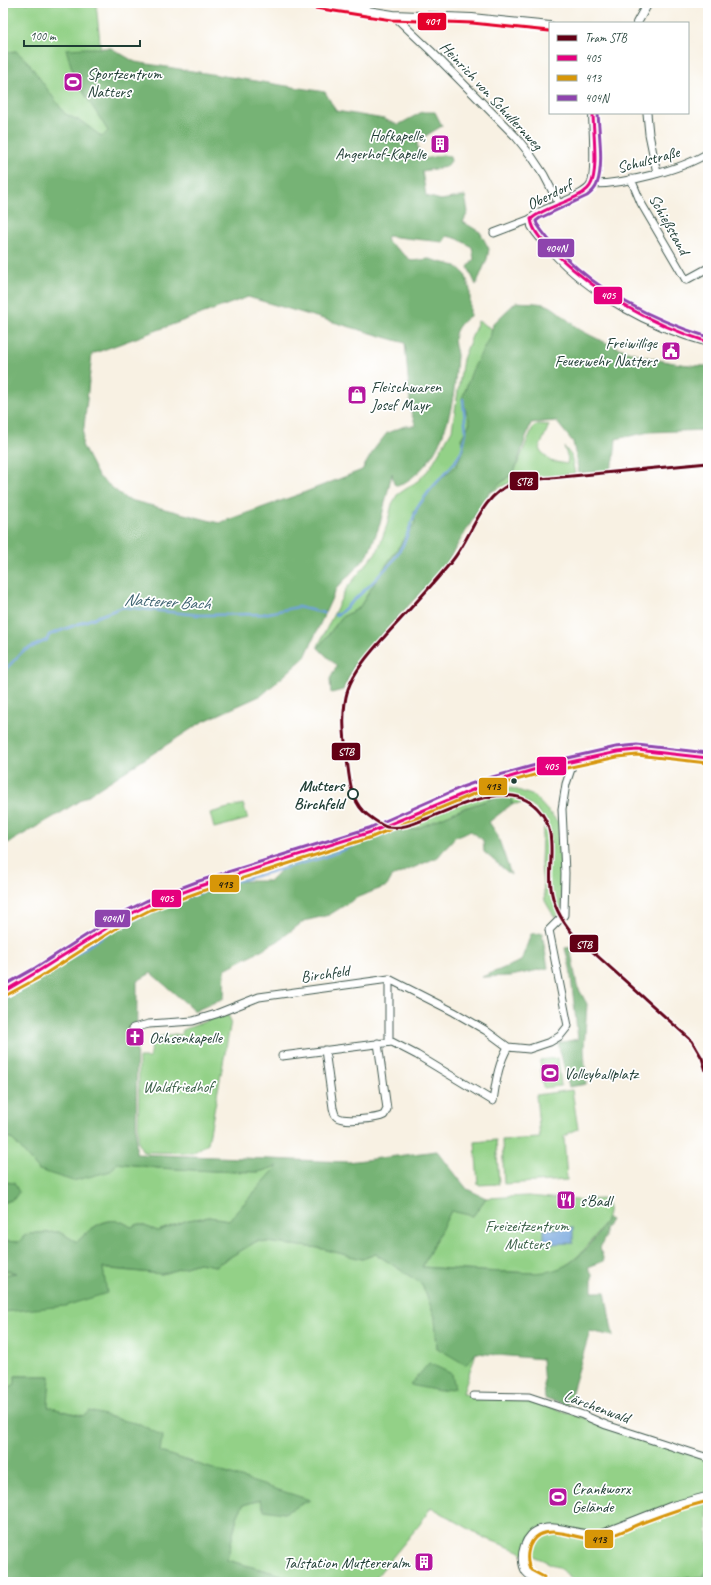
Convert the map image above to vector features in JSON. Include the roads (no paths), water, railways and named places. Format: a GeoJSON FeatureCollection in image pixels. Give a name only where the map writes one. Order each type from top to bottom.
{"type":"FeatureCollection","features":[{"type":"Feature","properties":{"kind":"main road"},"geometry":{"type":"LineString","coordinates":[[3,992],[124,918],[156,902],[184,891],[356,837],[407,818],[466,791],[489,783],[606,753],[637,750],[708,758]]}},
{"type":"Feature","properties":{"kind":"street"},"geometry":{"type":"LineString","coordinates":[[316,3],[362,7],[393,15],[472,18],[549,26]]}},
{"type":"Feature","properties":{"kind":"street"},"geometry":{"type":"LineString","coordinates":[[638,22],[648,3]]}},
{"type":"Feature","properties":{"kind":"street","name":"Heinrich von Schullernweg"},"geometry":{"type":"LineString","coordinates":[[393,15],[431,51],[516,137],[544,174],[559,204]]}},
{"type":"Feature","properties":{"kind":"street","name":"Oberdorf"},"geometry":{"type":"LineString","coordinates":[[494,234],[531,219],[537,214],[586,191],[593,184],[593,114]]}},
{"type":"Feature","properties":{"kind":"street"},"geometry":{"type":"LineString","coordinates":[[647,114],[649,134],[657,173]]}},
{"type":"Feature","properties":{"kind":"street","name":"Schulstraße"},"geometry":{"type":"LineString","coordinates":[[593,184],[604,184],[657,173],[685,165],[708,153]]}},
{"type":"Feature","properties":{"kind":"street","name":"Schießstand"},"geometry":{"type":"LineString","coordinates":[[630,179],[641,203],[686,280],[708,268]]}},
{"type":"Feature","properties":{"kind":"street"},"geometry":{"type":"LineString","coordinates":[[531,219],[534,230],[561,260],[600,291],[642,317],[681,334],[708,342]]}},
{"type":"Feature","properties":{"kind":"street"},"geometry":{"type":"LineString","coordinates":[[389,1042],[389,979],[454,1012],[485,1030],[508,1047],[529,1049],[550,1042],[560,1036],[568,1026],[549,930],[564,915],[562,809],[566,784],[574,760]]}},
{"type":"Feature","properties":{"kind":"street","name":"Birchfeld"},"geometry":{"type":"LineString","coordinates":[[133,1028],[149,1024],[193,1021],[216,1014],[259,997],[389,979]]}},
{"type":"Feature","properties":{"kind":"street"},"geometry":{"type":"LineString","coordinates":[[282,1056],[389,1042],[398,1044],[493,1101],[498,1072],[503,1056],[508,1047]]}},
{"type":"Feature","properties":{"kind":"street"},"geometry":{"type":"LineString","coordinates":[[325,1050],[335,1115],[344,1119],[375,1118],[384,1115],[387,1109],[378,1043]]}},
{"type":"Feature","properties":{"kind":"street","name":"Lärchenwald"},"geometry":{"type":"LineString","coordinates":[[474,1396],[529,1397],[584,1415],[606,1425],[708,1458]]}},
{"type":"Feature","properties":{"kind":"street"},"geometry":{"type":"LineString","coordinates":[[542,1582],[529,1575],[524,1565],[525,1543],[529,1536],[539,1529],[553,1528],[589,1534],[600,1534],[668,1507],[708,1496]]}},
{"type":"Feature","properties":{"kind":"water"},"geometry":{"type":"Polygon","coordinates":[[[573,1228],[573,1243],[544,1244],[544,1229],[573,1228]]]}},
{"type":"Feature","properties":{"kind":"waterway","name":"Natterer Bach"},"geometry":{"type":"LineString","coordinates":[[335,615],[339,614],[393,561],[404,543],[417,508],[430,490],[455,462],[462,450],[466,432],[463,399]]}},
{"type":"Feature","properties":{"kind":"waterway","name":"Natterer Bach"},"geometry":{"type":"LineString","coordinates":[[3,672],[23,651],[47,640],[49,635],[123,607],[199,615],[263,614],[298,607],[324,613]]}},
{"type":"Feature","properties":{"kind":"waterway"},"geometry":{"type":"LineString","coordinates":[[3,998],[20,990],[113,930],[156,908],[219,886],[325,857],[393,830]]}},
{"type":"Feature","properties":{"kind":"tram line","name":"STB"},"geometry":{"type":"LineString","coordinates":[[708,463],[530,480],[512,484],[501,490],[484,507],[452,561],[428,590],[364,660],[351,682],[344,706],[345,742],[350,779],[355,800],[365,813],[385,826],[407,826],[452,808],[482,798],[497,796],[512,796],[525,800],[537,808],[544,817],[548,826],[551,846],[550,877],[552,895],[556,907],[565,924],[573,934],[692,1041],[702,1058],[708,1077]]}},
{"type":"Feature","properties":{"kind":"place","name":"Sportzentrum Natters"},"geometry":{"type":"Point","coordinates":[73,82]}},
{"type":"Feature","properties":{"kind":"place","name":"Hofkapelle, Angerhof-Kapelle"},"geometry":{"type":"Point","coordinates":[440,144]}},
{"type":"Feature","properties":{"kind":"place","name":"Freiwillige Feuerwehr Natters"},"geometry":{"type":"Point","coordinates":[671,351]}},
{"type":"Feature","properties":{"kind":"place","name":"Fleischwaren Josef Mayr"},"geometry":{"type":"Point","coordinates":[357,395]}},
{"type":"Feature","properties":{"kind":"place","name":"Mutters Birchfeld"},"geometry":{"type":"Point","coordinates":[353,794]}},
{"type":"Feature","properties":{"kind":"place","name":"Ochsenkapelle"},"geometry":{"type":"Point","coordinates":[135,1037]}},
{"type":"Feature","properties":{"kind":"place","name":"Volleyballplatz"},"geometry":{"type":"Point","coordinates":[550,1073]}},
{"type":"Feature","properties":{"kind":"place","name":"s'Badl"},"geometry":{"type":"Point","coordinates":[566,1200]}},
{"type":"Feature","properties":{"kind":"place","name":"Crankworx Gelände"},"geometry":{"type":"Point","coordinates":[558,1497]}},
{"type":"Feature","properties":{"kind":"place","name":"Talstation Muttereralm"},"geometry":{"type":"Point","coordinates":[424,1562]}},
{"type":"Feature","properties":{"kind":"park label","name":"Waldfriedhof"},"geometry":{"type":"Point","coordinates":[178,1086]}},
{"type":"Feature","properties":{"kind":"park label","name":"Freizeitzentrum Mutters"},"geometry":{"type":"Point","coordinates":[527,1234]}}]}
